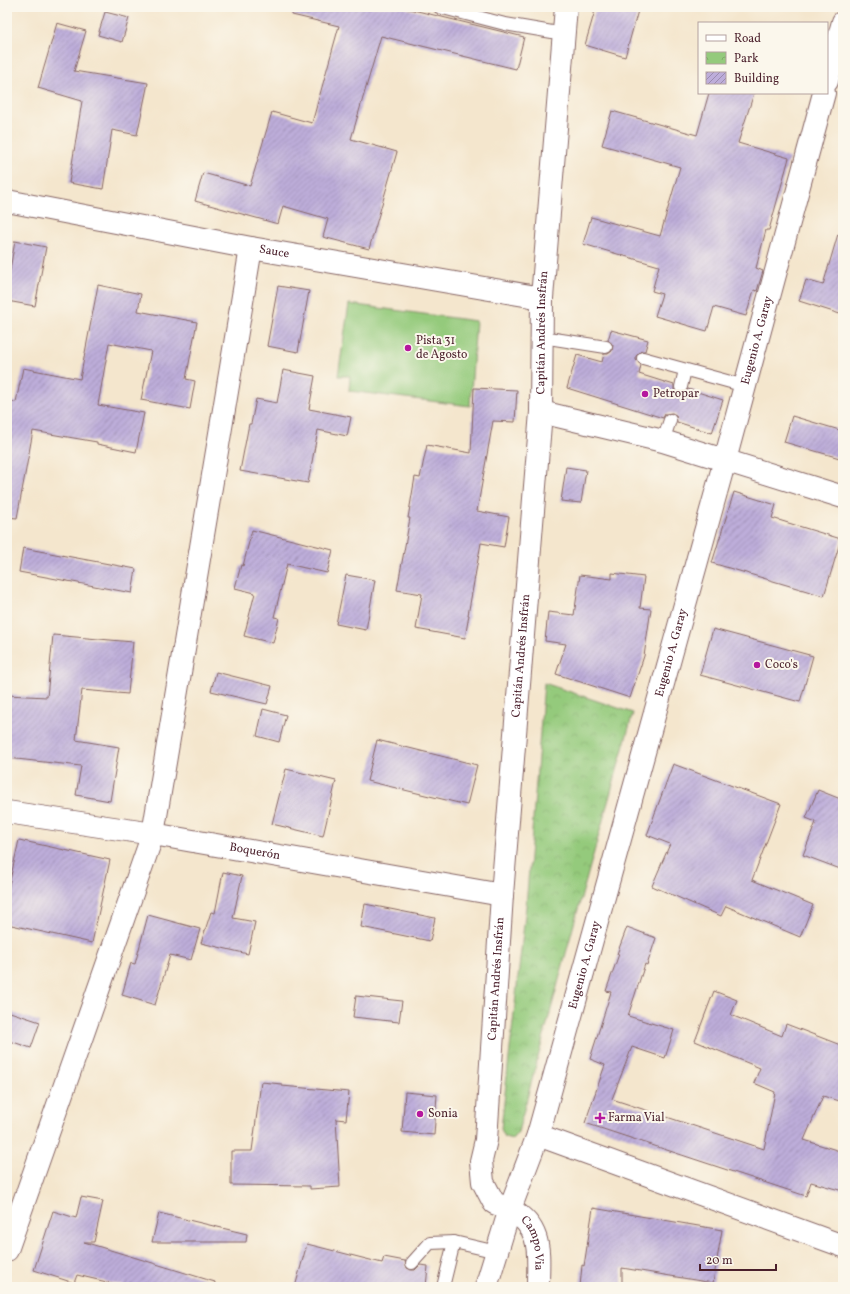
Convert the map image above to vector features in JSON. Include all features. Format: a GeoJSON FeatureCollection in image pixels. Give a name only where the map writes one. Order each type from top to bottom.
{"type":"FeatureCollection","features":[{"type":"Feature","properties":{"kind":"street","name":"Capitán Andrés Insfrán"},"geometry":{"type":"LineString","coordinates":[[510,1209],[494,1203],[483,1182],[481,1161],[486,1140],[502,895],[540,412],[542,298],[566,7]]}},
{"type":"Feature","properties":{"kind":"street"},"geometry":{"type":"LineString","coordinates":[[828,77],[843,22]]}},
{"type":"Feature","properties":{"kind":"street","name":"Eugenio A. Garay"},"geometry":{"type":"LineString","coordinates":[[510,1209],[538,1135],[725,460],[824,94]]}},
{"type":"Feature","properties":{"kind":"street","name":"Sauce"},"geometry":{"type":"LineString","coordinates":[[7,201],[251,248],[542,298]]}},
{"type":"Feature","properties":{"kind":"street"},"geometry":{"type":"LineString","coordinates":[[7,1250],[153,834],[251,248]]}},
{"type":"Feature","properties":{"kind":"street"},"geometry":{"type":"LineString","coordinates":[[540,412],[663,441],[843,497]]}},
{"type":"Feature","properties":{"kind":"street","name":"Boquerón"},"geometry":{"type":"LineString","coordinates":[[7,812],[153,834],[502,895]]}},
{"type":"Feature","properties":{"kind":"street"},"geometry":{"type":"LineString","coordinates":[[538,1135],[843,1246]]}},
{"type":"Feature","properties":{"kind":"street"},"geometry":{"type":"LineString","coordinates":[[486,1287],[510,1209]]}},
{"type":"Feature","properties":{"kind":"street","name":"Campo Via"},"geometry":{"type":"LineString","coordinates":[[510,1209],[522,1216],[530,1224],[538,1246],[538,1287]]}},
{"type":"Feature","properties":{"kind":"lane"},"geometry":{"type":"LineString","coordinates":[[439,7],[505,24],[564,34]]}},
{"type":"Feature","properties":{"kind":"lane"},"geometry":{"type":"LineString","coordinates":[[542,337],[606,347]]}},
{"type":"Feature","properties":{"kind":"lane"},"geometry":{"type":"LineString","coordinates":[[643,358],[745,386]]}},
{"type":"Feature","properties":{"kind":"lane"},"geometry":{"type":"LineString","coordinates":[[680,387],[686,370]]}},
{"type":"Feature","properties":{"kind":"lane"},"geometry":{"type":"LineString","coordinates":[[663,441],[670,420]]}},
{"type":"Feature","properties":{"kind":"lane"},"geometry":{"type":"LineString","coordinates":[[443,1287],[454,1242]]}},
{"type":"Feature","properties":{"kind":"lane"},"geometry":{"type":"LineString","coordinates":[[412,1263],[430,1243],[454,1242],[497,1252]]}},
{"type":"Feature","properties":{"kind":"green space","name":"Pista 31 de Agosto"},"geometry":{"type":"Polygon","coordinates":[[[349,304],[476,321],[470,406],[349,391],[350,376],[338,376],[349,304]]]}},
{"type":"Feature","properties":{"kind":"green space"},"geometry":{"type":"Polygon","coordinates":[[[544,683],[633,713],[518,1132],[512,1139],[505,1137],[501,1129],[526,906],[544,683]]]}},
{"type":"Feature","properties":{"kind":"building"},"geometry":{"type":"Polygon","coordinates":[[[293,7],[401,7],[524,37],[516,69],[381,36],[351,139],[397,152],[369,249],[323,237],[328,219],[283,206],[278,224],[195,201],[203,173],[250,186],[272,112],[312,123],[339,26],[292,15],[293,7]]]}},
{"type":"Feature","properties":{"kind":"building"},"geometry":{"type":"Polygon","coordinates":[[[596,7],[639,7],[625,57],[585,45],[596,7]]]}},
{"type":"Feature","properties":{"kind":"building"},"geometry":{"type":"Polygon","coordinates":[[[105,12],[129,18],[122,42],[98,35],[105,12]]]}},
{"type":"Feature","properties":{"kind":"building"},"geometry":{"type":"Polygon","coordinates":[[[57,23],[86,31],[74,71],[148,83],[137,135],[112,130],[103,189],[69,183],[82,101],[38,88],[57,23]]]}},
{"type":"Feature","properties":{"kind":"building"},"geometry":{"type":"Polygon","coordinates":[[[709,94],[754,94],[738,143],[789,158],[769,230],[766,230],[756,268],[763,271],[757,291],[754,290],[746,316],[714,307],[707,331],[655,316],[662,294],[652,291],[659,266],[583,244],[591,217],[660,236],[680,167],[602,145],[612,111],[697,135],[709,94]]]}},
{"type":"Feature","properties":{"kind":"building"},"geometry":{"type":"Polygon","coordinates":[[[838,234],[843,235],[843,315],[799,301],[806,280],[823,285],[838,234]]]}},
{"type":"Feature","properties":{"kind":"building"},"geometry":{"type":"Polygon","coordinates":[[[15,241],[46,247],[35,306],[7,301],[7,287],[15,241]]]}},
{"type":"Feature","properties":{"kind":"building"},"geometry":{"type":"Polygon","coordinates":[[[98,285],[141,294],[138,311],[197,322],[186,379],[195,381],[190,409],[141,400],[151,351],[109,343],[98,405],[144,413],[136,452],[97,444],[97,442],[33,431],[17,518],[7,517],[7,401],[16,402],[23,368],[80,379],[98,285]]]}},
{"type":"Feature","properties":{"kind":"building"},"geometry":{"type":"Polygon","coordinates":[[[278,286],[309,291],[298,352],[267,346],[278,286]]]}},
{"type":"Feature","properties":{"kind":"building","name":"Petropar"},"geometry":{"type":"Polygon","coordinates":[[[611,330],[648,340],[645,351],[641,351],[636,356],[636,360],[641,365],[639,374],[674,385],[674,390],[679,394],[684,394],[688,389],[723,400],[712,433],[677,422],[676,415],[672,413],[665,414],[663,418],[567,388],[577,355],[602,362],[604,354],[608,354],[612,351],[613,345],[608,340],[611,330]]]}},
{"type":"Feature","properties":{"kind":"building"},"geometry":{"type":"Polygon","coordinates":[[[283,370],[315,376],[309,409],[351,417],[347,436],[318,430],[308,483],[240,471],[249,424],[251,424],[256,399],[277,403],[283,370]]]}},
{"type":"Feature","properties":{"kind":"building"},"geometry":{"type":"Polygon","coordinates":[[[474,388],[517,390],[515,422],[493,421],[477,511],[509,517],[504,547],[481,543],[465,638],[416,629],[422,594],[397,590],[410,518],[408,518],[415,477],[420,478],[427,445],[471,453],[474,388]]]}},
{"type":"Feature","properties":{"kind":"building"},"geometry":{"type":"Polygon","coordinates":[[[792,416],[843,431],[843,459],[784,442],[792,416]]]}},
{"type":"Feature","properties":{"kind":"building"},"geometry":{"type":"Polygon","coordinates":[[[566,467],[586,470],[581,503],[561,501],[566,467]]]}},
{"type":"Feature","properties":{"kind":"building"},"geometry":{"type":"Polygon","coordinates":[[[734,492],[776,505],[772,518],[841,539],[824,596],[712,563],[734,492]]]}},
{"type":"Feature","properties":{"kind":"building"},"geometry":{"type":"Polygon","coordinates":[[[252,530],[333,550],[327,573],[287,564],[274,617],[279,618],[273,643],[244,636],[255,593],[235,588],[241,565],[243,566],[252,530]]]}},
{"type":"Feature","properties":{"kind":"building"},"geometry":{"type":"Polygon","coordinates":[[[23,548],[136,569],[132,593],[19,572],[23,548]]]}},
{"type":"Feature","properties":{"kind":"building"},"geometry":{"type":"Polygon","coordinates":[[[612,573],[644,577],[640,608],[651,609],[644,656],[630,698],[556,674],[566,644],[545,641],[548,612],[574,615],[580,575],[612,579],[612,573]]]}},
{"type":"Feature","properties":{"kind":"building"},"geometry":{"type":"Polygon","coordinates":[[[346,575],[375,580],[366,630],[336,624],[346,575]]]}},
{"type":"Feature","properties":{"kind":"building","name":"Coco's"},"geometry":{"type":"Polygon","coordinates":[[[713,629],[813,656],[800,702],[700,675],[713,629]]]}},
{"type":"Feature","properties":{"kind":"building"},"geometry":{"type":"Polygon","coordinates":[[[53,635],[133,642],[128,694],[82,690],[76,740],[119,747],[110,801],[76,795],[81,766],[7,758],[7,695],[47,697],[53,635]]]}},
{"type":"Feature","properties":{"kind":"building"},"geometry":{"type":"Polygon","coordinates":[[[216,672],[272,686],[267,704],[211,691],[216,672]]]}},
{"type":"Feature","properties":{"kind":"building"},"geometry":{"type":"Polygon","coordinates":[[[263,709],[286,715],[279,742],[257,736],[263,709]]]}},
{"type":"Feature","properties":{"kind":"building"},"geometry":{"type":"Polygon","coordinates":[[[377,740],[477,765],[467,805],[367,781],[377,740]]]}},
{"type":"Feature","properties":{"kind":"building"},"geometry":{"type":"Polygon","coordinates":[[[673,764],[781,804],[752,880],[813,905],[800,937],[726,906],[721,916],[652,886],[670,844],[647,835],[673,764]]]}},
{"type":"Feature","properties":{"kind":"building"},"geometry":{"type":"Polygon","coordinates":[[[286,769],[336,781],[323,836],[272,824],[286,769]]]}},
{"type":"Feature","properties":{"kind":"building"},"geometry":{"type":"Polygon","coordinates":[[[818,790],[843,800],[843,870],[803,855],[816,822],[806,818],[818,790]]]}},
{"type":"Feature","properties":{"kind":"building"},"geometry":{"type":"Polygon","coordinates":[[[19,840],[110,860],[92,943],[7,924],[7,894],[19,840]]]}},
{"type":"Feature","properties":{"kind":"building"},"geometry":{"type":"Polygon","coordinates":[[[223,872],[242,876],[233,918],[255,922],[248,954],[201,943],[211,912],[215,913],[223,872]]]}},
{"type":"Feature","properties":{"kind":"building"},"geometry":{"type":"Polygon","coordinates":[[[365,904],[435,918],[430,941],[361,927],[365,904]]]}},
{"type":"Feature","properties":{"kind":"building"},"geometry":{"type":"Polygon","coordinates":[[[148,915],[200,929],[191,960],[170,955],[155,1005],[122,995],[131,963],[135,964],[148,915]]]}},
{"type":"Feature","properties":{"kind":"building"},"geometry":{"type":"Polygon","coordinates":[[[627,927],[656,938],[647,965],[645,964],[628,1016],[674,1030],[665,1058],[632,1047],[612,1099],[764,1149],[775,1092],[754,1083],[760,1068],[695,1041],[714,991],[737,1000],[731,1015],[782,1036],[786,1024],[843,1046],[843,1102],[823,1096],[804,1140],[843,1152],[843,1191],[811,1182],[806,1196],[585,1123],[605,1065],[590,1059],[611,992],[606,991],[627,927]]]}},
{"type":"Feature","properties":{"kind":"building"},"geometry":{"type":"Polygon","coordinates":[[[356,996],[402,1001],[399,1022],[353,1017],[356,996]]]}},
{"type":"Feature","properties":{"kind":"building"},"geometry":{"type":"Polygon","coordinates":[[[7,1011],[40,1022],[31,1048],[7,1040],[7,1011]]]}},
{"type":"Feature","properties":{"kind":"building"},"geometry":{"type":"Polygon","coordinates":[[[261,1082],[282,1084],[282,1086],[349,1092],[346,1120],[336,1119],[340,1187],[310,1189],[310,1186],[231,1185],[231,1151],[252,1151],[261,1082]]]}},
{"type":"Feature","properties":{"kind":"building","name":"Sonia"},"geometry":{"type":"Polygon","coordinates":[[[405,1092],[437,1095],[434,1135],[402,1132],[405,1092]]]}},
{"type":"Feature","properties":{"kind":"building"},"geometry":{"type":"Polygon","coordinates":[[[81,1197],[103,1201],[94,1242],[84,1242],[215,1282],[214,1287],[128,1287],[77,1275],[74,1283],[34,1270],[53,1211],[76,1218],[81,1197]]]}},
{"type":"Feature","properties":{"kind":"building"},"geometry":{"type":"Polygon","coordinates":[[[593,1208],[722,1230],[713,1283],[622,1268],[622,1284],[604,1283],[604,1287],[580,1287],[582,1265],[584,1266],[593,1208]]]}},
{"type":"Feature","properties":{"kind":"building"},"geometry":{"type":"Polygon","coordinates":[[[159,1213],[247,1234],[246,1242],[152,1242],[159,1213]]]}},
{"type":"Feature","properties":{"kind":"building"},"geometry":{"type":"Polygon","coordinates":[[[307,1244],[382,1263],[384,1257],[405,1261],[407,1268],[411,1270],[415,1270],[420,1265],[428,1266],[426,1287],[295,1287],[307,1244]]]}},
{"type":"Feature","properties":{"kind":"place","name":"Pista 31 de Agosto"},"geometry":{"type":"Point","coordinates":[408,348]}},
{"type":"Feature","properties":{"kind":"place","name":"Petropar"},"geometry":{"type":"Point","coordinates":[645,394]}},
{"type":"Feature","properties":{"kind":"place","name":"Coco's"},"geometry":{"type":"Point","coordinates":[757,665]}},
{"type":"Feature","properties":{"kind":"place","name":"Sonia"},"geometry":{"type":"Point","coordinates":[420,1114]}},
{"type":"Feature","properties":{"kind":"place","name":"Farma Vial"},"geometry":{"type":"Point","coordinates":[600,1118]}}]}
